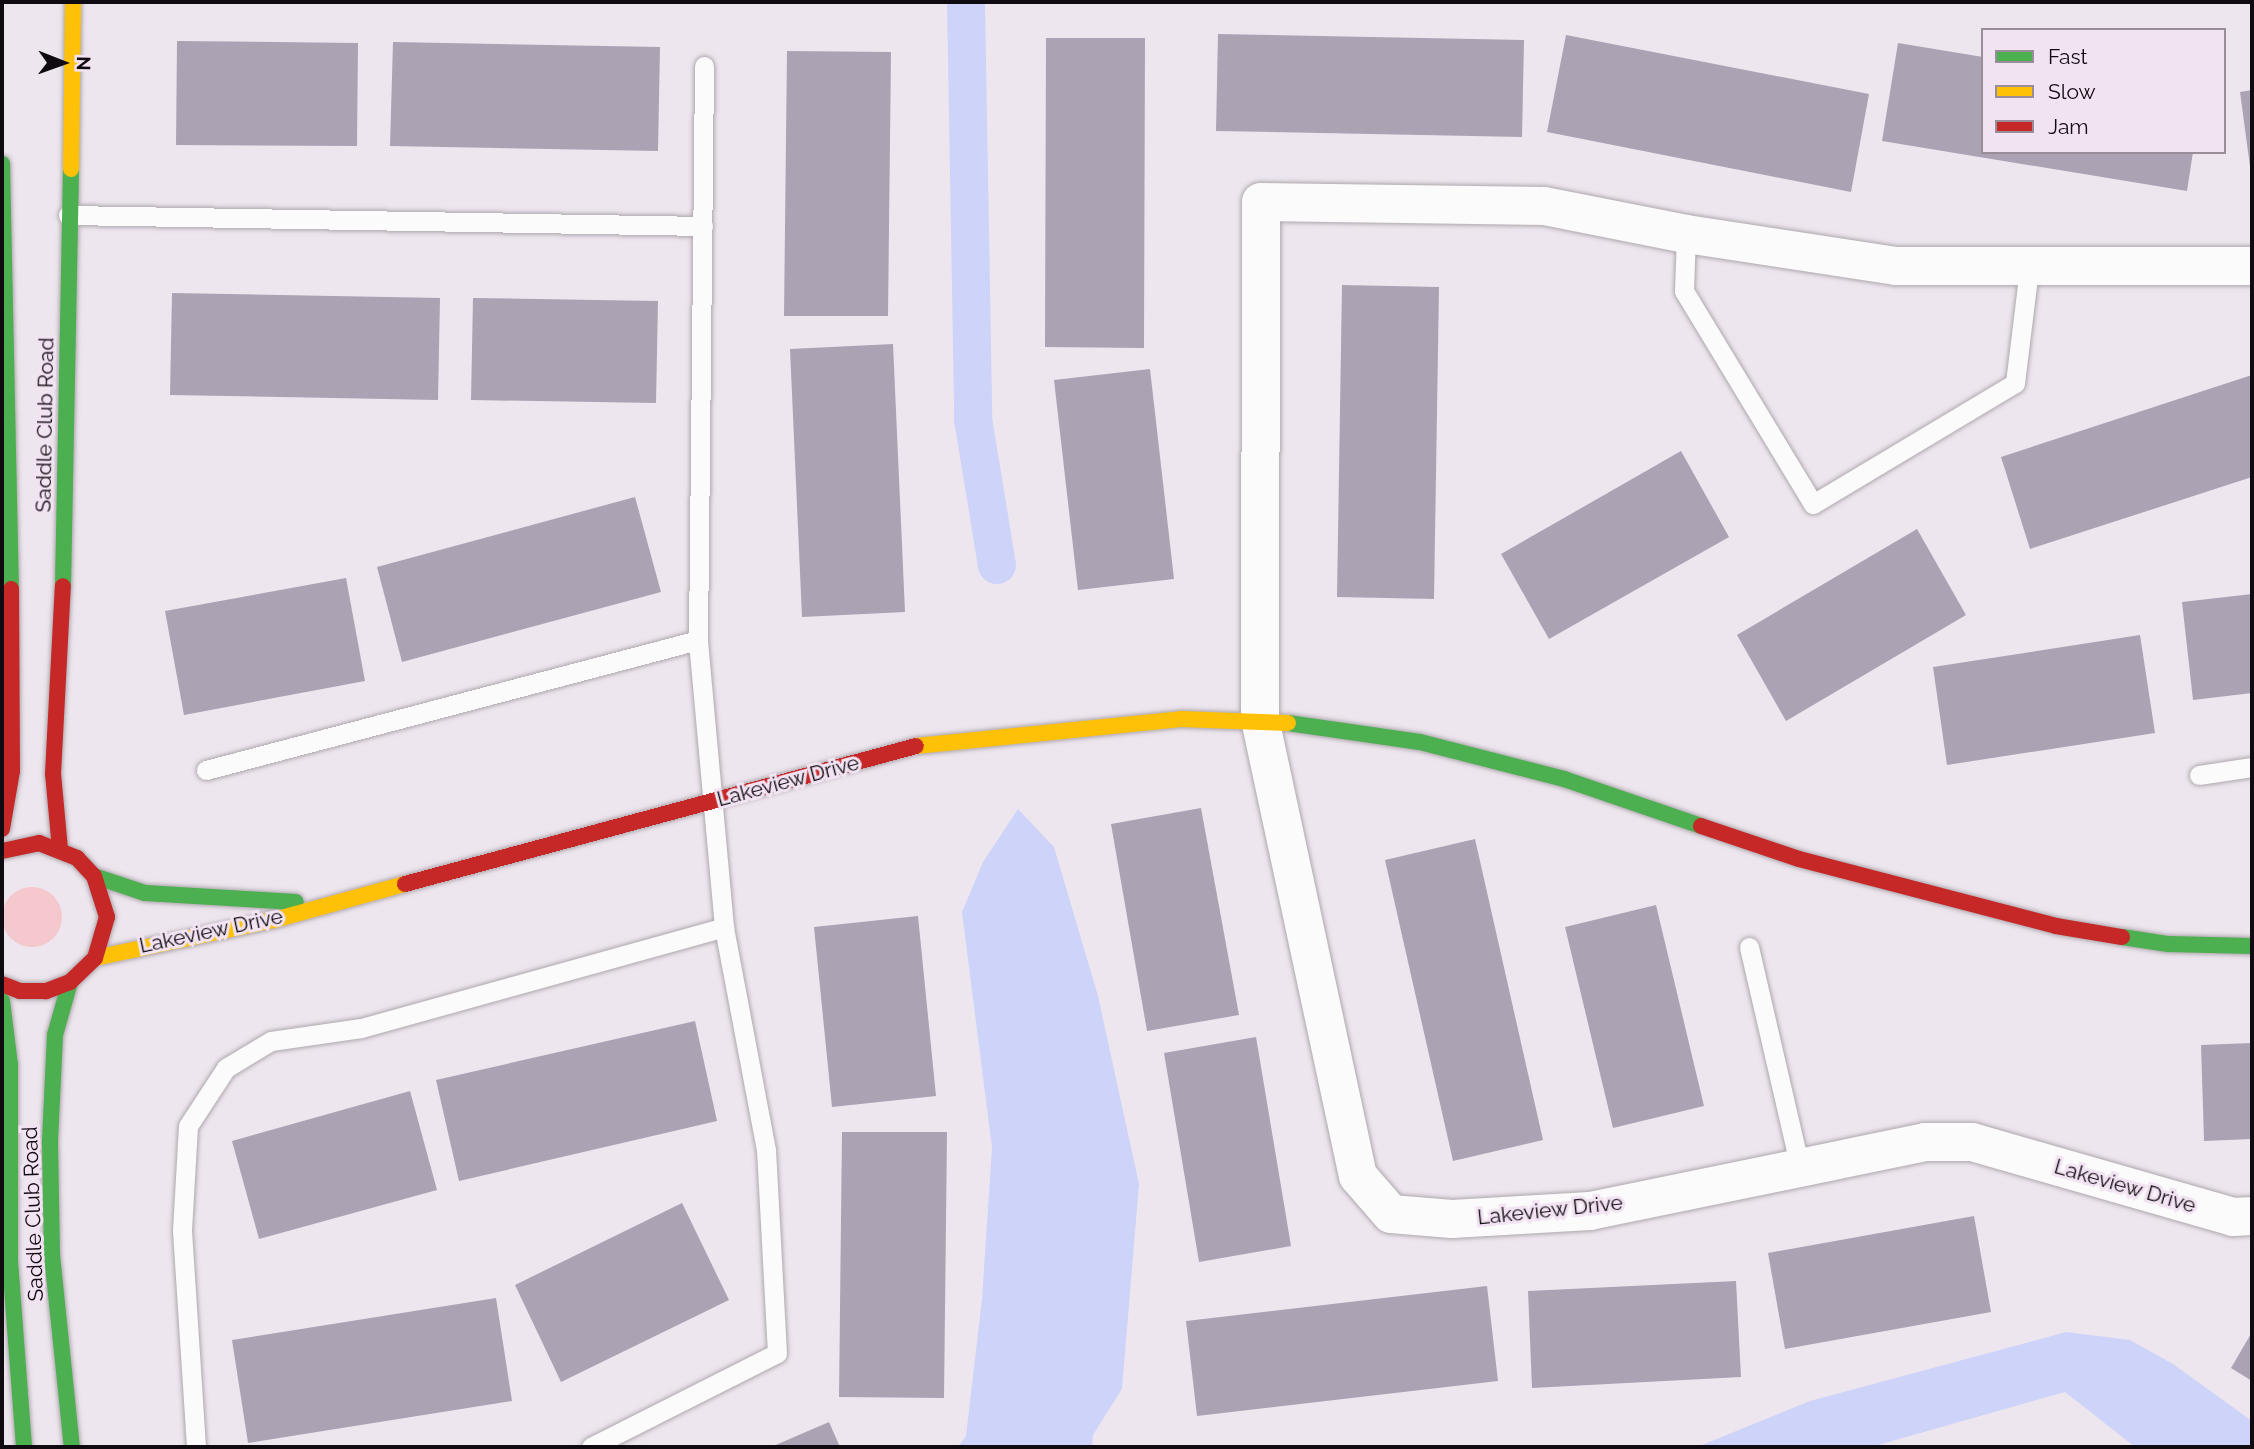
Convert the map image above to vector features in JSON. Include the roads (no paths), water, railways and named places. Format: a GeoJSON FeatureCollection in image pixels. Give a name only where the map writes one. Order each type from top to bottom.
{"type":"FeatureCollection","features":[{"type":"Feature","properties":{"kind":"street","name":"Saddle Club Road"},"geometry":{"type":"LineString","coordinates":[[60,849],[53,774],[66,519],[68,215],[73,2]]}},
{"type":"Feature","properties":{"kind":"street","name":"Saddle Club Road"},"geometry":{"type":"LineString","coordinates":[[2,164],[13,710],[12,771],[2,829]]}},
{"type":"Feature","properties":{"kind":"street"},"geometry":{"type":"LineString","coordinates":[[1260,719],[1261,202],[1544,206],[1686,234],[1896,266],[2029,269],[2252,266]]}},
{"type":"Feature","properties":{"kind":"street","name":"Lakeview Drive"},"geometry":{"type":"LineString","coordinates":[[95,958],[158,942],[223,933],[922,744],[1181,719],[1260,719],[1420,742],[1564,779],[1799,859],[2056,926],[2168,944],[2252,946]]}},
{"type":"Feature","properties":{"kind":"street","name":"Lakeview Drive"},"geometry":{"type":"LineString","coordinates":[[1260,719],[1358,1177],[1391,1214],[1452,1219],[1590,1211],[1925,1142],[1972,1142],[2233,1217],[2252,1216]]}},
{"type":"Feature","properties":{"kind":"street"},"geometry":{"type":"LineString","coordinates":[[2,851],[39,843],[60,849],[94,876],[107,917],[95,958],[70,982],[46,991],[20,990],[2,984]]}},
{"type":"Feature","properties":{"kind":"street","name":"Lakeview Drive"},"geometry":{"type":"LineString","coordinates":[[94,876],[145,893],[326,903]]}},
{"type":"Feature","properties":{"kind":"street","name":"Saddle Club Road"},"geometry":{"type":"LineString","coordinates":[[70,982],[55,1035],[50,1142],[52,1255],[72,1447]]}},
{"type":"Feature","properties":{"kind":"street","name":"Saddle Club Road"},"geometry":{"type":"LineString","coordinates":[[2,1001],[10,1065],[10,1262],[24,1447]]}},
{"type":"Feature","properties":{"kind":"lane"},"geometry":{"type":"LineString","coordinates":[[592,1447],[777,1353],[766,1150],[724,927],[698,640],[704,66]]}},
{"type":"Feature","properties":{"kind":"lane"},"geometry":{"type":"LineString","coordinates":[[68,215],[703,226]]}},
{"type":"Feature","properties":{"kind":"lane"},"geometry":{"type":"LineString","coordinates":[[1686,234],[1684,291],[1813,504],[2015,383],[2029,269]]}},
{"type":"Feature","properties":{"kind":"lane"},"geometry":{"type":"LineString","coordinates":[[206,770],[698,640]]}},
{"type":"Feature","properties":{"kind":"lane"},"geometry":{"type":"LineString","coordinates":[[2199,775],[2252,767]]}},
{"type":"Feature","properties":{"kind":"lane"},"geometry":{"type":"LineString","coordinates":[[196,1447],[182,1230],[188,1126],[226,1068],[271,1041],[361,1028],[724,927]]}},
{"type":"Feature","properties":{"kind":"lane"},"geometry":{"type":"LineString","coordinates":[[1749,947],[1800,1168]]}},
{"type":"Feature","properties":{"kind":"water"},"geometry":{"type":"Polygon","coordinates":[[[1018,809],[1054,847],[1098,996],[1139,1184],[1122,1389],[1093,1435],[1092,1447],[958,1447],[966,1436],[982,1299],[992,1148],[962,912],[983,862],[1018,809]]]}},
{"type":"Feature","properties":{"kind":"water"},"geometry":{"type":"Polygon","coordinates":[[[2066,1332],[2130,1340],[2173,1364],[2252,1421],[2252,1447],[2135,1447],[2065,1392],[1871,1447],[1697,1447],[1810,1401],[2066,1332]]]}},
{"type":"Feature","properties":{"kind":"waterway"},"geometry":{"type":"LineString","coordinates":[[966,2],[973,419],[997,565]]}}]}
